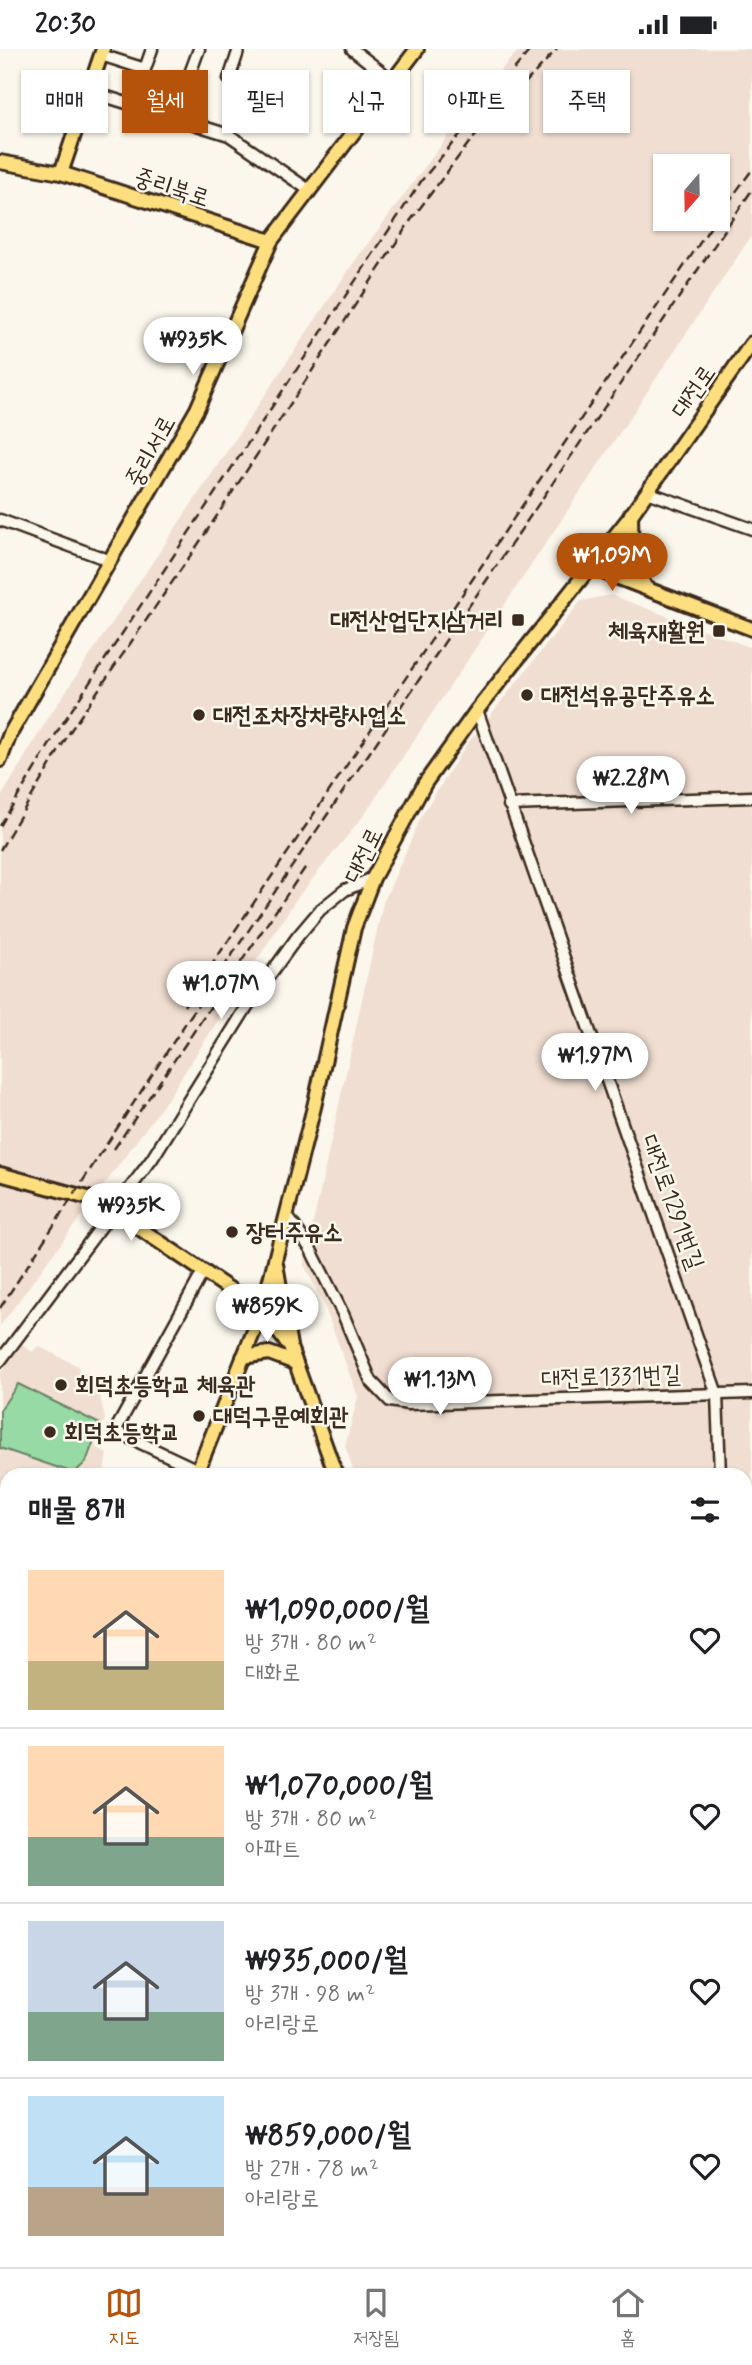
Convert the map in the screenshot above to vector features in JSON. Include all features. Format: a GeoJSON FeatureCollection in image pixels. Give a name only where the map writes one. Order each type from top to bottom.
{"type":"FeatureCollection","features":[{"type":"Feature","properties":{"kind":"main road","name":"중리서로"},"geometry":{"type":"LineString","coordinates":[[401,70],[417,49]]}},
{"type":"Feature","properties":{"kind":"main road"},"geometry":{"type":"LineString","coordinates":[[96,70],[102,52]]}},
{"type":"Feature","properties":{"kind":"main road"},"geometry":{"type":"LineString","coordinates":[[61,173],[74,133]]}},
{"type":"Feature","properties":{"kind":"main road","name":"중리서로"},"geometry":{"type":"LineString","coordinates":[[0,760],[3,740],[111,561],[197,409],[271,241],[353,133]]}},
{"type":"Feature","properties":{"kind":"main road","name":"중리북로"},"geometry":{"type":"LineString","coordinates":[[0,162],[61,173],[271,241]]}},
{"type":"Feature","properties":{"kind":"main road","name":"중리북로"},"geometry":{"type":"LineString","coordinates":[[0,170],[39,175],[61,173]]}},
{"type":"Feature","properties":{"kind":"main road","name":"대전로"},"geometry":{"type":"LineString","coordinates":[[199,1468],[262,1311],[287,1216],[354,928],[373,878],[425,783],[477,710],[631,515],[752,343]]}},
{"type":"Feature","properties":{"kind":"main road"},"geometry":{"type":"LineString","coordinates":[[631,515],[632,563],[646,589]]}},
{"type":"Feature","properties":{"kind":"main road"},"geometry":{"type":"LineString","coordinates":[[590,567],[752,629]]}},
{"type":"Feature","properties":{"kind":"main road"},"geometry":{"type":"LineString","coordinates":[[0,1174],[99,1201],[262,1311],[290,1346]]}},
{"type":"Feature","properties":{"kind":"main road"},"geometry":{"type":"LineString","coordinates":[[276,1259],[290,1346],[334,1468]]}},
{"type":"Feature","properties":{"kind":"main road"},"geometry":{"type":"LineString","coordinates":[[243,1357],[269,1353],[296,1363]]}},
{"type":"Feature","properties":{"kind":"street"},"geometry":{"type":"LineString","coordinates":[[102,52],[145,69],[152,49]]}},
{"type":"Feature","properties":{"kind":"street"},"geometry":{"type":"LineString","coordinates":[[191,70],[199,49]]}},
{"type":"Feature","properties":{"kind":"street"},"geometry":{"type":"LineString","coordinates":[[232,70],[239,49]]}},
{"type":"Feature","properties":{"kind":"street"},"geometry":{"type":"LineString","coordinates":[[352,49],[379,70]]}},
{"type":"Feature","properties":{"kind":"street"},"geometry":{"type":"LineString","coordinates":[[208,129],[229,135],[309,190]]}},
{"type":"Feature","properties":{"kind":"street"},"geometry":{"type":"LineString","coordinates":[[647,492],[752,529]]}},
{"type":"Feature","properties":{"kind":"street"},"geometry":{"type":"LineString","coordinates":[[0,520],[111,561]]}},
{"type":"Feature","properties":{"kind":"street","name":"대전로1291번길"},"geometry":{"type":"LineString","coordinates":[[477,710],[717,1394],[720,1468]]}},
{"type":"Feature","properties":{"kind":"street"},"geometry":{"type":"LineString","coordinates":[[509,805],[752,797]]}},
{"type":"Feature","properties":{"kind":"street"},"geometry":{"type":"LineString","coordinates":[[0,1361],[152,1160],[248,1005],[298,936],[320,909],[345,890],[373,878]]}},
{"type":"Feature","properties":{"kind":"street","name":"대전로1331번길"},"geometry":{"type":"LineString","coordinates":[[287,1216],[310,1248],[344,1314],[370,1381],[390,1401],[408,1404],[752,1393]]}},
{"type":"Feature","properties":{"kind":"street"},"geometry":{"type":"LineString","coordinates":[[189,1468],[115,1431],[203,1272]]}},
{"type":"Feature","properties":{"kind":"shaded area"},"geometry":{"type":"Polygon","coordinates":[[[520,49],[752,49],[752,235],[364,815],[297,898],[166,1101],[0,1326],[0,799],[48,718],[352,265],[450,133],[529,133],[529,70],[501,70],[520,49]]]}},
{"type":"Feature","properties":{"kind":"shaded area"},"geometry":{"type":"Polygon","coordinates":[[[611,595],[752,648],[752,1468],[353,1468],[345,1446],[358,1397],[324,1305],[304,1265],[383,903],[423,813],[465,747],[581,601],[611,595]]]}},
{"type":"Feature","properties":{"kind":"shaded area","name":"회덕초등학교"},"geometry":{"type":"Polygon","coordinates":[[[22,1344],[32,1352],[38,1346],[78,1366],[80,1374],[87,1372],[89,1383],[106,1384],[100,1396],[105,1419],[95,1446],[107,1454],[105,1468],[0,1468],[0,1374],[22,1344]]]}},
{"type":"Feature","properties":{"kind":"green space"},"geometry":{"type":"Polygon","coordinates":[[[18,1384],[100,1424],[86,1462],[79,1468],[59,1468],[0,1448],[0,1410],[18,1384]]]}},
{"type":"Feature","properties":{"kind":"railway"},"geometry":{"type":"LineString","coordinates":[[0,826],[59,729],[422,180],[531,49]]}},
{"type":"Feature","properties":{"kind":"railway"},"geometry":{"type":"LineString","coordinates":[[0,850],[71,730],[201,540],[411,220],[468,144],[557,49]]}},
{"type":"Feature","properties":{"kind":"railway"},"geometry":{"type":"LineString","coordinates":[[730,200],[752,170]]}},
{"type":"Feature","properties":{"kind":"railway"},"geometry":{"type":"LineString","coordinates":[[0,1308],[187,1021],[752,190]]}},
{"type":"Feature","properties":{"kind":"railway"},"geometry":{"type":"LineString","coordinates":[[184,1006],[708,231]]}},
{"type":"Feature","properties":{"kind":"railway"},"geometry":{"type":"LineString","coordinates":[[114,1149],[307,865]]}},
{"type":"Feature","properties":{"kind":"place","name":"대전산업단지삼거리"},"geometry":{"type":"Point","coordinates":[518,620]}},
{"type":"Feature","properties":{"kind":"place","name":"체육재활원"},"geometry":{"type":"Point","coordinates":[719,631]}},
{"type":"Feature","properties":{"kind":"place","name":"대전석유공단주유소"},"geometry":{"type":"Point","coordinates":[527,695]}},
{"type":"Feature","properties":{"kind":"place","name":"대전조차장차량사업소"},"geometry":{"type":"Point","coordinates":[199,715]}},
{"type":"Feature","properties":{"kind":"place","name":"장터주유소"},"geometry":{"type":"Point","coordinates":[232,1232]}},
{"type":"Feature","properties":{"kind":"place","name":"회덕초등학교 체육관"},"geometry":{"type":"Point","coordinates":[61,1385]}},
{"type":"Feature","properties":{"kind":"place","name":"대덕구문예회관"},"geometry":{"type":"Point","coordinates":[199,1416]}},
{"type":"Feature","properties":{"kind":"place","name":"회덕초등학교"},"geometry":{"type":"Point","coordinates":[50,1432]}}]}
